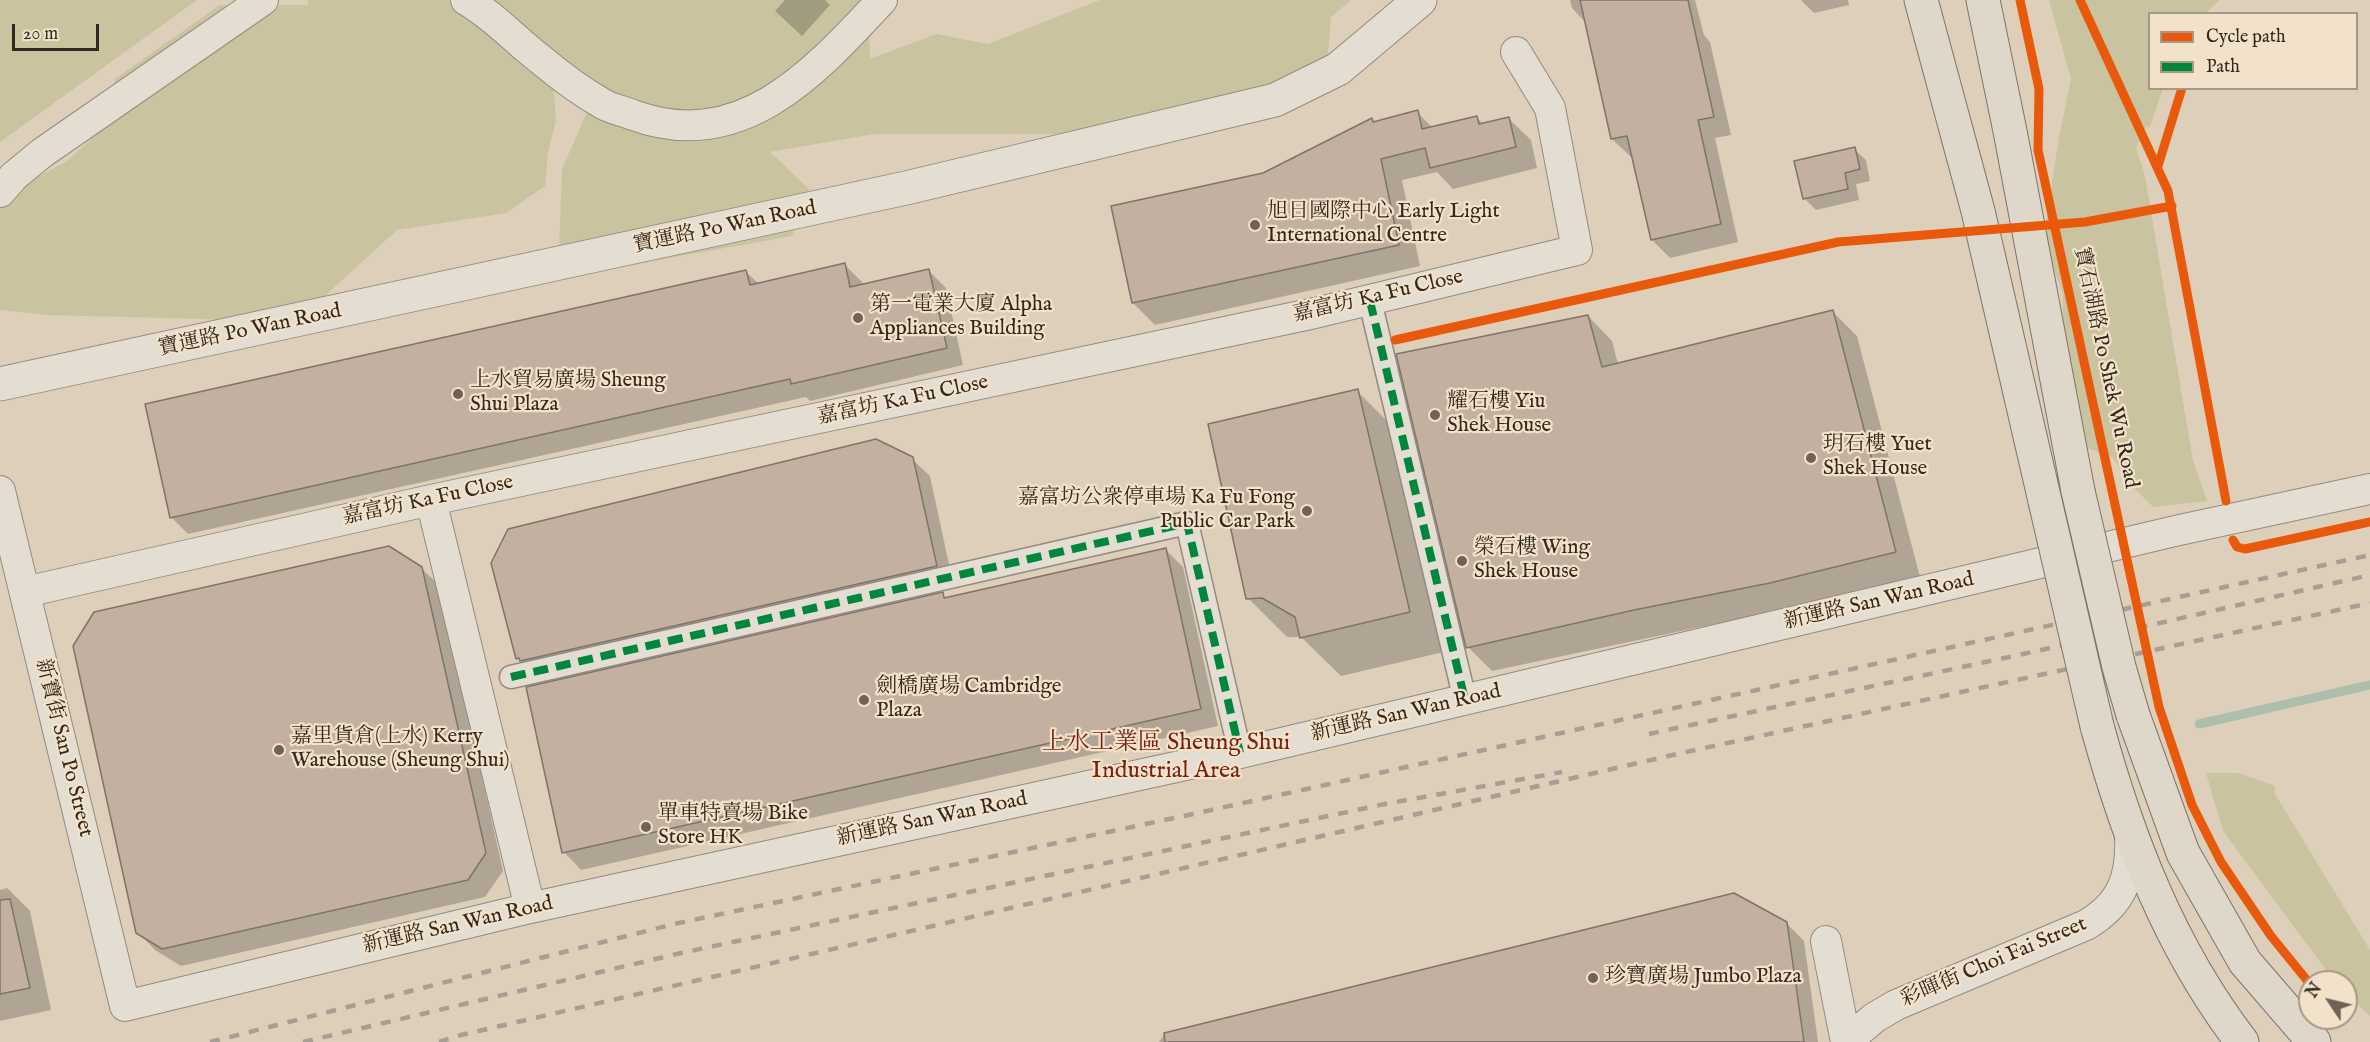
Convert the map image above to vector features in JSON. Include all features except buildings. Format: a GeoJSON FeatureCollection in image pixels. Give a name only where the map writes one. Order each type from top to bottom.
{"type":"FeatureCollection","features":[{"type":"Feature","properties":{"kind":"main road"},"geometry":{"type":"LineString","coordinates":[[1921,0],[1978,211],[2097,726],[2130,836],[2180,945],[2203,986],[2242,1042]]}},
{"type":"Feature","properties":{"kind":"main road"},"geometry":{"type":"LineString","coordinates":[[1983,0],[2078,491],[2119,667],[2133,715],[2183,853],[2245,962],[2314,1042]]}},
{"type":"Feature","properties":{"kind":"street"},"geometry":{"type":"LineString","coordinates":[[0,192],[14,176],[42,153],[263,0]]}},
{"type":"Feature","properties":{"kind":"street"},"geometry":{"type":"LineString","coordinates":[[466,0],[486,12],[540,59],[604,104],[655,123],[703,126],[743,115],[784,93],[813,71],[882,0]]}},
{"type":"Feature","properties":{"kind":"street","name":"寶運路 Po Wan Road"},"geometry":{"type":"LineString","coordinates":[[0,384],[906,188],[1275,100],[1338,69],[1420,0]]}},
{"type":"Feature","properties":{"kind":"street","name":"嘉富坊 Ka Fu Close"},"geometry":{"type":"LineString","coordinates":[[25,592],[431,500],[1107,358],[1370,300],[1577,250],[1550,108],[1516,52]]}},
{"type":"Feature","properties":{"kind":"street"},"geometry":{"type":"LineString","coordinates":[[1370,300],[1465,700]]}},
{"type":"Feature","properties":{"kind":"street","name":"新運路 San Wan Road"},"geometry":{"type":"LineString","coordinates":[[125,1006],[530,908],[1240,753],[2175,531],[2370,489]]}},
{"type":"Feature","properties":{"kind":"street","name":"新寶街 San Po Street"},"geometry":{"type":"LineString","coordinates":[[0,491],[125,1006]]}},
{"type":"Feature","properties":{"kind":"street"},"geometry":{"type":"LineString","coordinates":[[431,500],[530,908]]}},
{"type":"Feature","properties":{"kind":"street"},"geometry":{"type":"LineString","coordinates":[[510,676],[1187,523],[1240,753]]}},
{"type":"Feature","properties":{"kind":"street","name":"彩暉街 Choi Fai Street"},"geometry":{"type":"LineString","coordinates":[[1826,940],[1846,1042],[1874,1018],[1896,1005],[2086,925],[2099,917],[2126,883],[2131,855],[2130,836]]}},
{"type":"Feature","properties":{"kind":"shaded area"},"geometry":{"type":"Polygon","coordinates":[[[0,0],[197,0],[0,142],[0,0]]]}},
{"type":"Feature","properties":{"kind":"shaded area"},"geometry":{"type":"Polygon","coordinates":[[[308,0],[868,0],[870,59],[936,34],[988,44],[1100,0],[1351,0],[1331,17],[1328,55],[1359,73],[1237,126],[1076,165],[1082,134],[874,134],[770,152],[809,189],[792,236],[558,278],[562,169],[593,98],[552,60],[556,120],[548,153],[545,186],[506,213],[397,230],[315,305],[243,320],[48,315],[0,310],[0,172],[31,180],[66,162],[108,124],[115,79],[220,5],[308,5],[308,0]]]}},
{"type":"Feature","properties":{"kind":"shaded area"},"geometry":{"type":"Polygon","coordinates":[[[2049,0],[2220,0],[2206,12],[2148,12],[2148,90],[2163,90],[2149,129],[2147,125],[2136,148],[2145,176],[2193,461],[2207,501],[2153,507],[2132,486],[2112,457],[2079,445],[2079,397],[2062,348],[2063,293],[2043,243],[2059,137],[2071,79],[2049,0]]]}},
{"type":"Feature","properties":{"kind":"shaded area"},"geometry":{"type":"Polygon","coordinates":[[[2206,773],[2239,773],[2275,786],[2275,794],[2370,950],[2370,1016],[2358,1004],[2358,970],[2326,970],[2223,831],[2206,773]]]}},
{"type":"Feature","properties":{"kind":"waterway"},"geometry":{"type":"LineString","coordinates":[[2199,724],[2370,685]]}},
{"type":"Feature","properties":{"kind":"railway"},"geometry":{"type":"LineString","coordinates":[[210,1042],[674,924],[1193,814],[2370,555]]}},
{"type":"Feature","properties":{"kind":"railway"},"geometry":{"type":"LineString","coordinates":[[1649,734],[2037,651],[2370,575]]}},
{"type":"Feature","properties":{"kind":"railway"},"geometry":{"type":"LineString","coordinates":[[439,1042],[461,1035],[1677,754],[2370,603]]}},
{"type":"Feature","properties":{"kind":"railway"},"geometry":{"type":"LineString","coordinates":[[303,1042],[681,953],[1385,804],[1562,772]]}},
{"type":"Feature","properties":{"kind":"marked path"},"geometry":{"type":"LineString","coordinates":[[1370,301],[1465,700]]}},
{"type":"Feature","properties":{"kind":"marked path"},"geometry":{"type":"LineString","coordinates":[[511,677],[1187,523],[1240,753]]}},
{"type":"Feature","properties":{"kind":"cycle path","name":"寶石湖路 Po Shek Wu Road"},"geometry":{"type":"LineString","coordinates":[[2020,0],[2039,89],[2038,150],[2159,707],[2192,805],[2221,862],[2271,936],[2299,970]]}},
{"type":"Feature","properties":{"kind":"cycle path"},"geometry":{"type":"LineString","coordinates":[[2080,0],[2168,191],[2226,501]]}},
{"type":"Feature","properties":{"kind":"cycle path"},"geometry":{"type":"LineString","coordinates":[[2158,166],[2181,90]]}},
{"type":"Feature","properties":{"kind":"cycle path"},"geometry":{"type":"LineString","coordinates":[[1395,340],[1838,242],[2085,222],[2172,206]]}},
{"type":"Feature","properties":{"kind":"cycle path"},"geometry":{"type":"LineString","coordinates":[[2233,540],[2237,547],[2245,549],[2370,522]]}},
{"type":"Feature","properties":{"kind":"place","name":"旭日國際中心 Early Light International Centre"},"geometry":{"type":"Point","coordinates":[1255,225]}},
{"type":"Feature","properties":{"kind":"place","name":"第一電業大廈 Alpha Appliances Building"},"geometry":{"type":"Point","coordinates":[858,318]}},
{"type":"Feature","properties":{"kind":"place","name":"上水貿易廣場 Sheung Shui Plaza"},"geometry":{"type":"Point","coordinates":[458,394]}},
{"type":"Feature","properties":{"kind":"place","name":"耀石樓 Yiu Shek House"},"geometry":{"type":"Point","coordinates":[1435,415]}},
{"type":"Feature","properties":{"kind":"place","name":"玥石樓 Yuet Shek House"},"geometry":{"type":"Point","coordinates":[1811,458]}},
{"type":"Feature","properties":{"kind":"place","name":"嘉富坊公衆停車場 Ka Fu Fong Public Car Park"},"geometry":{"type":"Point","coordinates":[1307,511]}},
{"type":"Feature","properties":{"kind":"place","name":"榮石樓 Wing Shek House"},"geometry":{"type":"Point","coordinates":[1462,561]}},
{"type":"Feature","properties":{"kind":"place","name":"劍橋廣場 Cambridge Plaza"},"geometry":{"type":"Point","coordinates":[864,700]}},
{"type":"Feature","properties":{"kind":"place","name":"嘉里貨倉(上水) Kerry Warehouse (Sheung Shui)"},"geometry":{"type":"Point","coordinates":[279,750]}},
{"type":"Feature","properties":{"kind":"place","name":"單車特賣場 Bike Store HK"},"geometry":{"type":"Point","coordinates":[646,827]}},
{"type":"Feature","properties":{"kind":"place","name":"珍寶廣場 Jumbo Plaza"},"geometry":{"type":"Point","coordinates":[1593,978]}},
{"type":"Feature","properties":{"kind":"district","name":"上水工業區 Sheung Shui Industrial Area"},"geometry":{"type":"Point","coordinates":[1166,758]}}]}
